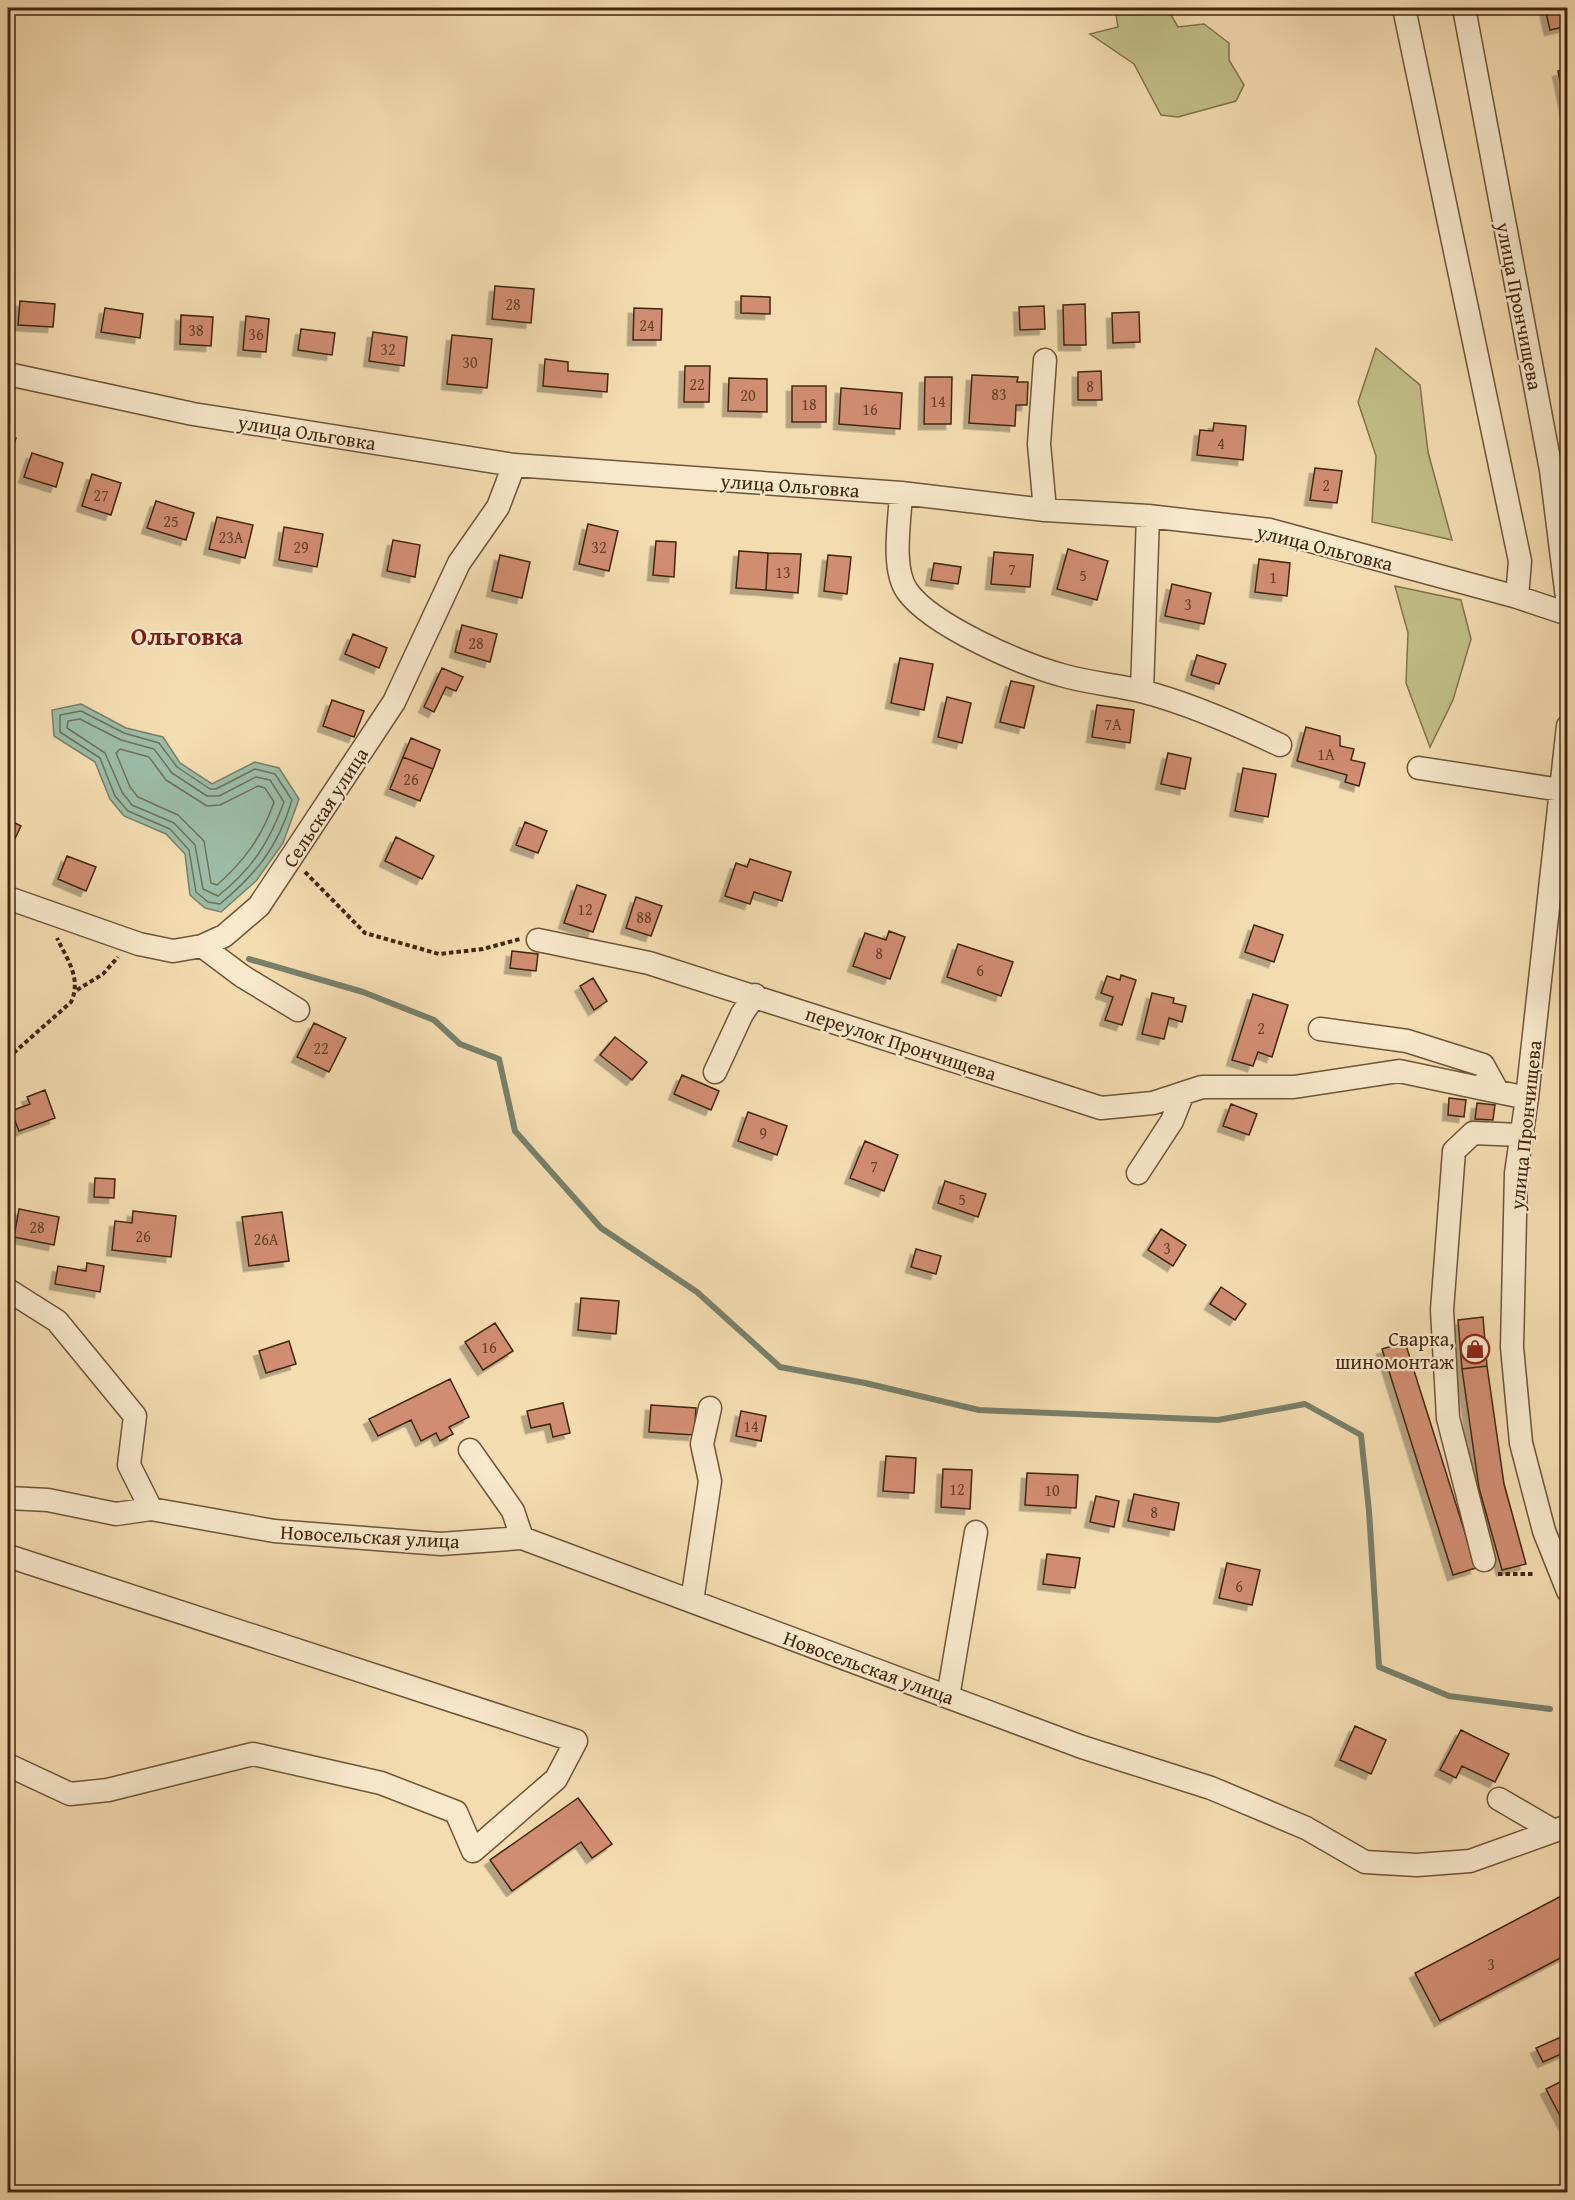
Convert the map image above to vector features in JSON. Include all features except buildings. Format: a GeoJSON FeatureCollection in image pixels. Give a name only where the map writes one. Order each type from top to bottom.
{"type":"FeatureCollection","features":[{"type":"Feature","properties":{"kind":"street"},"geometry":{"type":"LineString","coordinates":[[1404,8],[1520,561],[1517,597]]}},
{"type":"Feature","properties":{"kind":"street","name":"улица Прончищева"},"geometry":{"type":"LineString","coordinates":[[1464,8],[1560,489],[1568,606]]}},
{"type":"Feature","properties":{"kind":"street"},"geometry":{"type":"LineString","coordinates":[[1045,360],[1038,444],[1045,510]]}},
{"type":"Feature","properties":{"kind":"street","name":"улица Ольговка"},"geometry":{"type":"LineString","coordinates":[[8,374],[194,414],[514,465],[901,493],[1045,510],[1148,516],[1270,530],[1517,597],[1568,614]]}},
{"type":"Feature","properties":{"kind":"street","name":"Сельская улица"},"geometry":{"type":"LineString","coordinates":[[8,898],[140,944],[173,951],[202,946],[224,936],[259,906],[394,702],[459,563],[498,507],[514,465]]}},
{"type":"Feature","properties":{"kind":"street"},"geometry":{"type":"LineString","coordinates":[[901,493],[897,562],[906,590],[938,618],[998,651],[1064,676],[1142,691],[1246,729],[1280,745]]}},
{"type":"Feature","properties":{"kind":"street"},"geometry":{"type":"LineString","coordinates":[[1142,691],[1148,516]]}},
{"type":"Feature","properties":{"kind":"street","name":"улица Прончищева"},"geometry":{"type":"LineString","coordinates":[[1568,726],[1527,1098],[1516,1173],[1512,1347],[1521,1443],[1544,1531],[1568,1591]]}},
{"type":"Feature","properties":{"kind":"street"},"geometry":{"type":"LineString","coordinates":[[1419,768],[1561,790]]}},
{"type":"Feature","properties":{"kind":"street","name":"переулок Прончищева"},"geometry":{"type":"LineString","coordinates":[[538,940],[649,963],[755,995],[1101,1108],[1153,1102],[1202,1087],[1294,1087],[1400,1071],[1527,1098]]}},
{"type":"Feature","properties":{"kind":"street"},"geometry":{"type":"LineString","coordinates":[[202,946],[242,976],[298,1010]]}},
{"type":"Feature","properties":{"kind":"street"},"geometry":{"type":"LineString","coordinates":[[715,1072],[742,1014],[755,995]]}},
{"type":"Feature","properties":{"kind":"street"},"geometry":{"type":"LineString","coordinates":[[1320,1029],[1407,1041],[1483,1065],[1498,1092]]}},
{"type":"Feature","properties":{"kind":"street"},"geometry":{"type":"LineString","coordinates":[[1138,1173],[1172,1121],[1183,1093]]}},
{"type":"Feature","properties":{"kind":"street"},"geometry":{"type":"LineString","coordinates":[[1484,1560],[1448,1418],[1442,1310],[1454,1151],[1473,1133],[1521,1135]]}},
{"type":"Feature","properties":{"kind":"street"},"geometry":{"type":"LineString","coordinates":[[8,1290],[57,1321],[135,1416],[129,1465],[151,1509]]}},
{"type":"Feature","properties":{"kind":"street"},"geometry":{"type":"LineString","coordinates":[[692,1601],[710,1481],[702,1444],[710,1408]]}},
{"type":"Feature","properties":{"kind":"street"},"geometry":{"type":"LineString","coordinates":[[470,1450],[513,1511],[522,1538]]}},
{"type":"Feature","properties":{"kind":"street","name":"Новосельская улица"},"geometry":{"type":"LineString","coordinates":[[8,1498],[48,1500],[116,1514],[151,1509],[274,1531],[441,1544],[522,1538],[1082,1747],[1211,1788],[1306,1828],[1365,1862],[1417,1865],[1470,1861],[1561,1828]]}},
{"type":"Feature","properties":{"kind":"street"},"geometry":{"type":"LineString","coordinates":[[948,1696],[976,1532]]}},
{"type":"Feature","properties":{"kind":"street"},"geometry":{"type":"LineString","coordinates":[[8,1556],[576,1741],[556,1779],[473,1851],[456,1812],[381,1784],[253,1754],[108,1790],[70,1794],[8,1765]]}},
{"type":"Feature","properties":{"kind":"street"},"geometry":{"type":"LineString","coordinates":[[1498,1799],[1561,1828]]}},
{"type":"Feature","properties":{"kind":"path"},"geometry":{"type":"LineString","coordinates":[[297,878],[309,862]]}},
{"type":"Feature","properties":{"kind":"path"},"geometry":{"type":"LineString","coordinates":[[303,870],[365,933],[438,954],[483,949],[522,939],[538,940]]}},
{"type":"Feature","properties":{"kind":"path"},"geometry":{"type":"LineString","coordinates":[[56,935],[73,971],[77,990]]}},
{"type":"Feature","properties":{"kind":"path"},"geometry":{"type":"LineString","coordinates":[[8,1058],[71,1002],[77,990],[103,974],[122,952]]}},
{"type":"Feature","properties":{"kind":"path"},"geometry":{"type":"LineString","coordinates":[[1484,1560],[1500,1575],[1533,1574]]}},
{"type":"Feature","properties":{"kind":"shaded area"},"geometry":{"type":"Polygon","coordinates":[[[1115,8],[1167,8],[1178,27],[1204,24],[1229,43],[1229,60],[1244,85],[1236,101],[1178,117],[1161,115],[1134,64],[1090,34],[1118,27],[1115,8]]]}},
{"type":"Feature","properties":{"kind":"shaded area"},"geometry":{"type":"Polygon","coordinates":[[[1376,348],[1420,385],[1428,452],[1452,540],[1372,522],[1376,456],[1358,402],[1376,348]]]}},
{"type":"Feature","properties":{"kind":"shaded area"},"geometry":{"type":"Polygon","coordinates":[[[1395,586],[1461,600],[1471,639],[1453,700],[1430,747],[1406,683],[1408,633],[1395,586]]]}},
{"type":"Feature","properties":{"kind":"water"},"geometry":{"type":"Polygon","coordinates":[[[81,704],[126,728],[163,737],[180,763],[212,784],[255,762],[279,768],[299,799],[283,843],[256,881],[221,912],[205,908],[190,895],[185,854],[166,834],[124,816],[110,799],[95,762],[54,736],[52,710],[81,704]]]}},
{"type":"Feature","properties":{"kind":"waterway"},"geometry":{"type":"LineString","coordinates":[[249,959],[363,992],[434,1020],[460,1044],[499,1059],[515,1131],[601,1228],[697,1292],[780,1367],[865,1383],[979,1410],[1218,1420],[1305,1404],[1361,1435],[1369,1511],[1379,1667],[1449,1696],[1550,1709]]}},
{"type":"Feature","properties":{"kind":"place","name":"Сварка, шиномонтаж"},"geometry":{"type":"Point","coordinates":[1475,1349]}},
{"type":"Feature","properties":{"kind":"district","name":"Ольговка"},"geometry":{"type":"Point","coordinates":[187,635]}}]}
